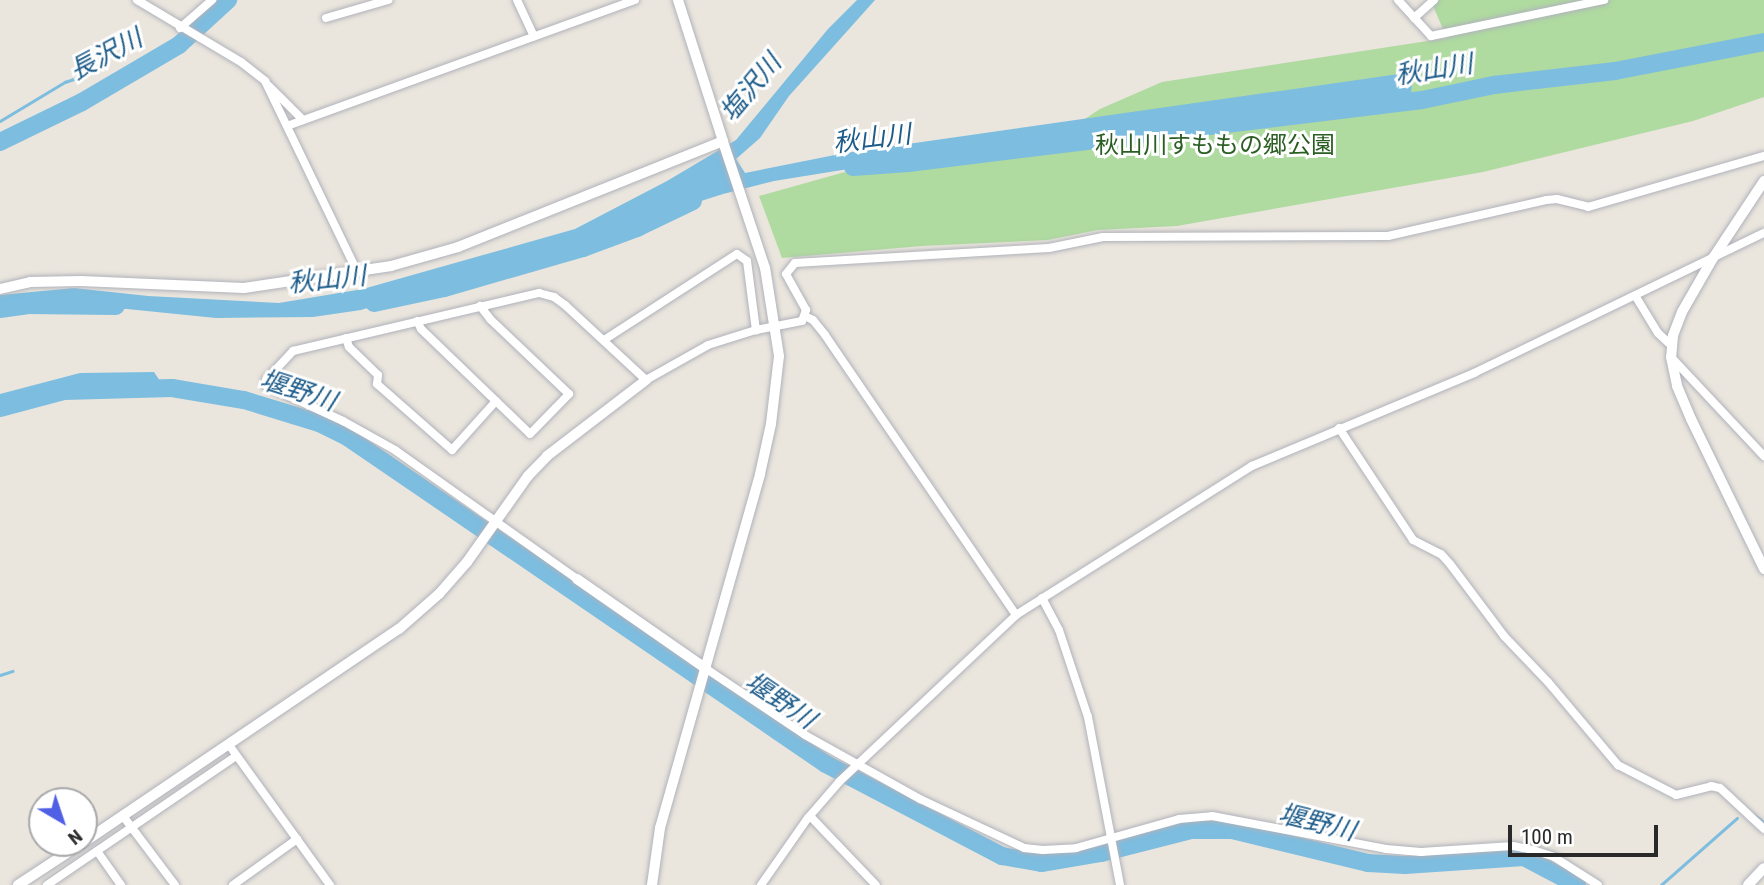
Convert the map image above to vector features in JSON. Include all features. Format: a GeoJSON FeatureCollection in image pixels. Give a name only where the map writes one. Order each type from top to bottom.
{"type":"FeatureCollection","features":[{"type":"Feature","properties":{"kind":"street"},"geometry":{"type":"LineString","coordinates":[[136,0],[241,62],[265,81],[303,120]]}},
{"type":"Feature","properties":{"kind":"street"},"geometry":{"type":"LineString","coordinates":[[180,28],[212,0]]}},
{"type":"Feature","properties":{"kind":"street"},"geometry":{"type":"LineString","coordinates":[[326,18],[388,0]]}},
{"type":"Feature","properties":{"kind":"street"},"geometry":{"type":"LineString","coordinates":[[517,0],[534,36]]}},
{"type":"Feature","properties":{"kind":"street"},"geometry":{"type":"LineString","coordinates":[[286,126],[635,0]]}},
{"type":"Feature","properties":{"kind":"street"},"geometry":{"type":"LineString","coordinates":[[652,885],[660,828],[760,474],[771,424],[779,356],[765,268],[678,0]]}},
{"type":"Feature","properties":{"kind":"street"},"geometry":{"type":"LineString","coordinates":[[1398,0],[1431,36],[1604,0]]}},
{"type":"Feature","properties":{"kind":"street"},"geometry":{"type":"LineString","coordinates":[[1414,18],[1434,0]]}},
{"type":"Feature","properties":{"kind":"street"},"geometry":{"type":"LineString","coordinates":[[265,81],[357,271]]}},
{"type":"Feature","properties":{"kind":"street"},"geometry":{"type":"LineString","coordinates":[[0,289],[30,282],[82,281],[244,288],[357,271],[458,247],[723,142]]}},
{"type":"Feature","properties":{"kind":"street"},"geometry":{"type":"LineString","coordinates":[[98,832],[399,629],[439,594],[496,523],[528,476],[547,456],[646,380],[708,345],[756,330],[802,321],[806,310],[786,274],[795,262],[1049,248],[1102,237],[1388,236],[1546,200],[1588,206],[1764,156]]}},
{"type":"Feature","properties":{"kind":"street"},"geometry":{"type":"LineString","coordinates":[[1764,181],[1713,258],[1682,312],[1672,352],[1677,386],[1764,569]]}},
{"type":"Feature","properties":{"kind":"street"},"geometry":{"type":"LineString","coordinates":[[761,885],[810,816],[841,781],[1016,615],[1042,598],[1252,466],[1474,373],[1764,233]]}},
{"type":"Feature","properties":{"kind":"street"},"geometry":{"type":"LineString","coordinates":[[604,340],[737,254],[747,261],[756,330]]}},
{"type":"Feature","properties":{"kind":"street"},"geometry":{"type":"LineString","coordinates":[[646,380],[554,297],[538,293],[293,351],[266,380],[267,386],[344,421],[395,450],[705,670],[805,736],[920,799],[1024,848],[1076,848],[1180,819],[1212,816],[1387,849],[1421,852],[1513,846],[1533,849],[1554,857],[1598,885]]}},
{"type":"Feature","properties":{"kind":"street"},"geometry":{"type":"LineString","coordinates":[[1636,297],[1672,352],[1764,456]]}},
{"type":"Feature","properties":{"kind":"street"},"geometry":{"type":"LineString","coordinates":[[417,321],[421,329],[530,434],[569,394],[491,320],[480,306]]}},
{"type":"Feature","properties":{"kind":"street"},"geometry":{"type":"LineString","coordinates":[[805,316],[813,320],[825,335],[1016,615]]}},
{"type":"Feature","properties":{"kind":"street"},"geometry":{"type":"LineString","coordinates":[[346,338],[349,347],[378,375],[377,384],[452,450],[496,401]]}},
{"type":"Feature","properties":{"kind":"street"},"geometry":{"type":"LineString","coordinates":[[1339,428],[1413,540],[1441,554],[1503,636],[1548,682],[1606,754],[1618,765],[1676,794],[1711,786],[1720,788],[1764,829]]}},
{"type":"Feature","properties":{"kind":"street"},"geometry":{"type":"LineString","coordinates":[[1042,598],[1076,677],[1088,717],[1120,885]]}},
{"type":"Feature","properties":{"kind":"street"},"geometry":{"type":"LineString","coordinates":[[229,745],[330,885]]}},
{"type":"Feature","properties":{"kind":"street"},"geometry":{"type":"LineString","coordinates":[[98,850],[236,756]]}},
{"type":"Feature","properties":{"kind":"street"},"geometry":{"type":"LineString","coordinates":[[123,816],[175,885]]}},
{"type":"Feature","properties":{"kind":"street"},"geometry":{"type":"LineString","coordinates":[[810,816],[876,885]]}},
{"type":"Feature","properties":{"kind":"street"},"geometry":{"type":"LineString","coordinates":[[233,885],[297,839]]}},
{"type":"Feature","properties":{"kind":"street"},"geometry":{"type":"LineString","coordinates":[[98,852],[121,885]]}},
{"type":"Feature","properties":{"kind":"street"},"geometry":{"type":"LineString","coordinates":[[18,885],[60,857]]}},
{"type":"Feature","properties":{"kind":"street"},"geometry":{"type":"LineString","coordinates":[[47,885],[88,857]]}},
{"type":"Feature","properties":{"kind":"street"},"geometry":{"type":"LineString","coordinates":[[1748,885],[1764,868]]}},
{"type":"Feature","properties":{"kind":"green space","name":"秋山川すももの郷公園"},"geometry":{"type":"Polygon","coordinates":[[[1439,0],[1764,0],[1764,97],[1693,121],[1483,172],[1177,226],[1098,230],[1048,240],[922,246],[782,258],[759,196],[845,172],[1035,152],[1100,109],[1162,82],[1447,38],[1433,6],[1439,0]]]}},
{"type":"Feature","properties":{"kind":"water"},"geometry":{"type":"Polygon","coordinates":[[[857,0],[875,0],[789,96],[760,138],[736,159],[745,173],[845,153],[1413,72],[1411,93],[947,153],[774,181],[723,194],[361,310],[313,317],[216,318],[38,300],[0,306],[0,295],[74,288],[148,296],[279,303],[363,289],[575,229],[667,181],[736,140],[828,29],[857,0]]]}},
{"type":"Feature","properties":{"kind":"water"},"geometry":{"type":"Polygon","coordinates":[[[154,372],[162,384],[96,386],[51,391],[0,404],[0,394],[80,373],[154,372]]]}},
{"type":"Feature","properties":{"kind":"waterway","name":"長沢川"},"geometry":{"type":"LineString","coordinates":[[0,142],[82,102],[179,45],[228,0]]}},
{"type":"Feature","properties":{"kind":"waterway","name":"秋山川"},"geometry":{"type":"LineString","coordinates":[[853,167],[908,163],[1422,100],[1494,85],[1615,71],[1764,42]]}},
{"type":"Feature","properties":{"kind":"waterway"},"geometry":{"type":"LineString","coordinates":[[0,121],[65,82],[88,74]]}},
{"type":"Feature","properties":{"kind":"waterway","name":"秋山川"},"geometry":{"type":"LineString","coordinates":[[374,303],[444,288],[583,248],[637,228],[693,201]]}},
{"type":"Feature","properties":{"kind":"waterway","name":"秋山川"},"geometry":{"type":"LineString","coordinates":[[0,309],[27,305],[116,306]]}},
{"type":"Feature","properties":{"kind":"waterway","name":"堰野川"},"geometry":{"type":"LineString","coordinates":[[0,408],[64,391],[172,388],[244,400],[319,423],[346,436],[826,764],[1002,856],[1041,863],[1101,853],[1191,830],[1232,830],[1368,863],[1405,865],[1524,857],[1577,885]]}},
{"type":"Feature","properties":{"kind":"waterway"},"geometry":{"type":"LineString","coordinates":[[0,675],[12,671]]}},
{"type":"Feature","properties":{"kind":"waterway"},"geometry":{"type":"LineString","coordinates":[[1753,814],[1764,822]]}},
{"type":"Feature","properties":{"kind":"waterway"},"geometry":{"type":"LineString","coordinates":[[1661,885],[1737,818]]}},
{"type":"Feature","properties":{"kind":"water label","name":"塩沢川"},"geometry":{"type":"Point","coordinates":[751,88]}}]}
